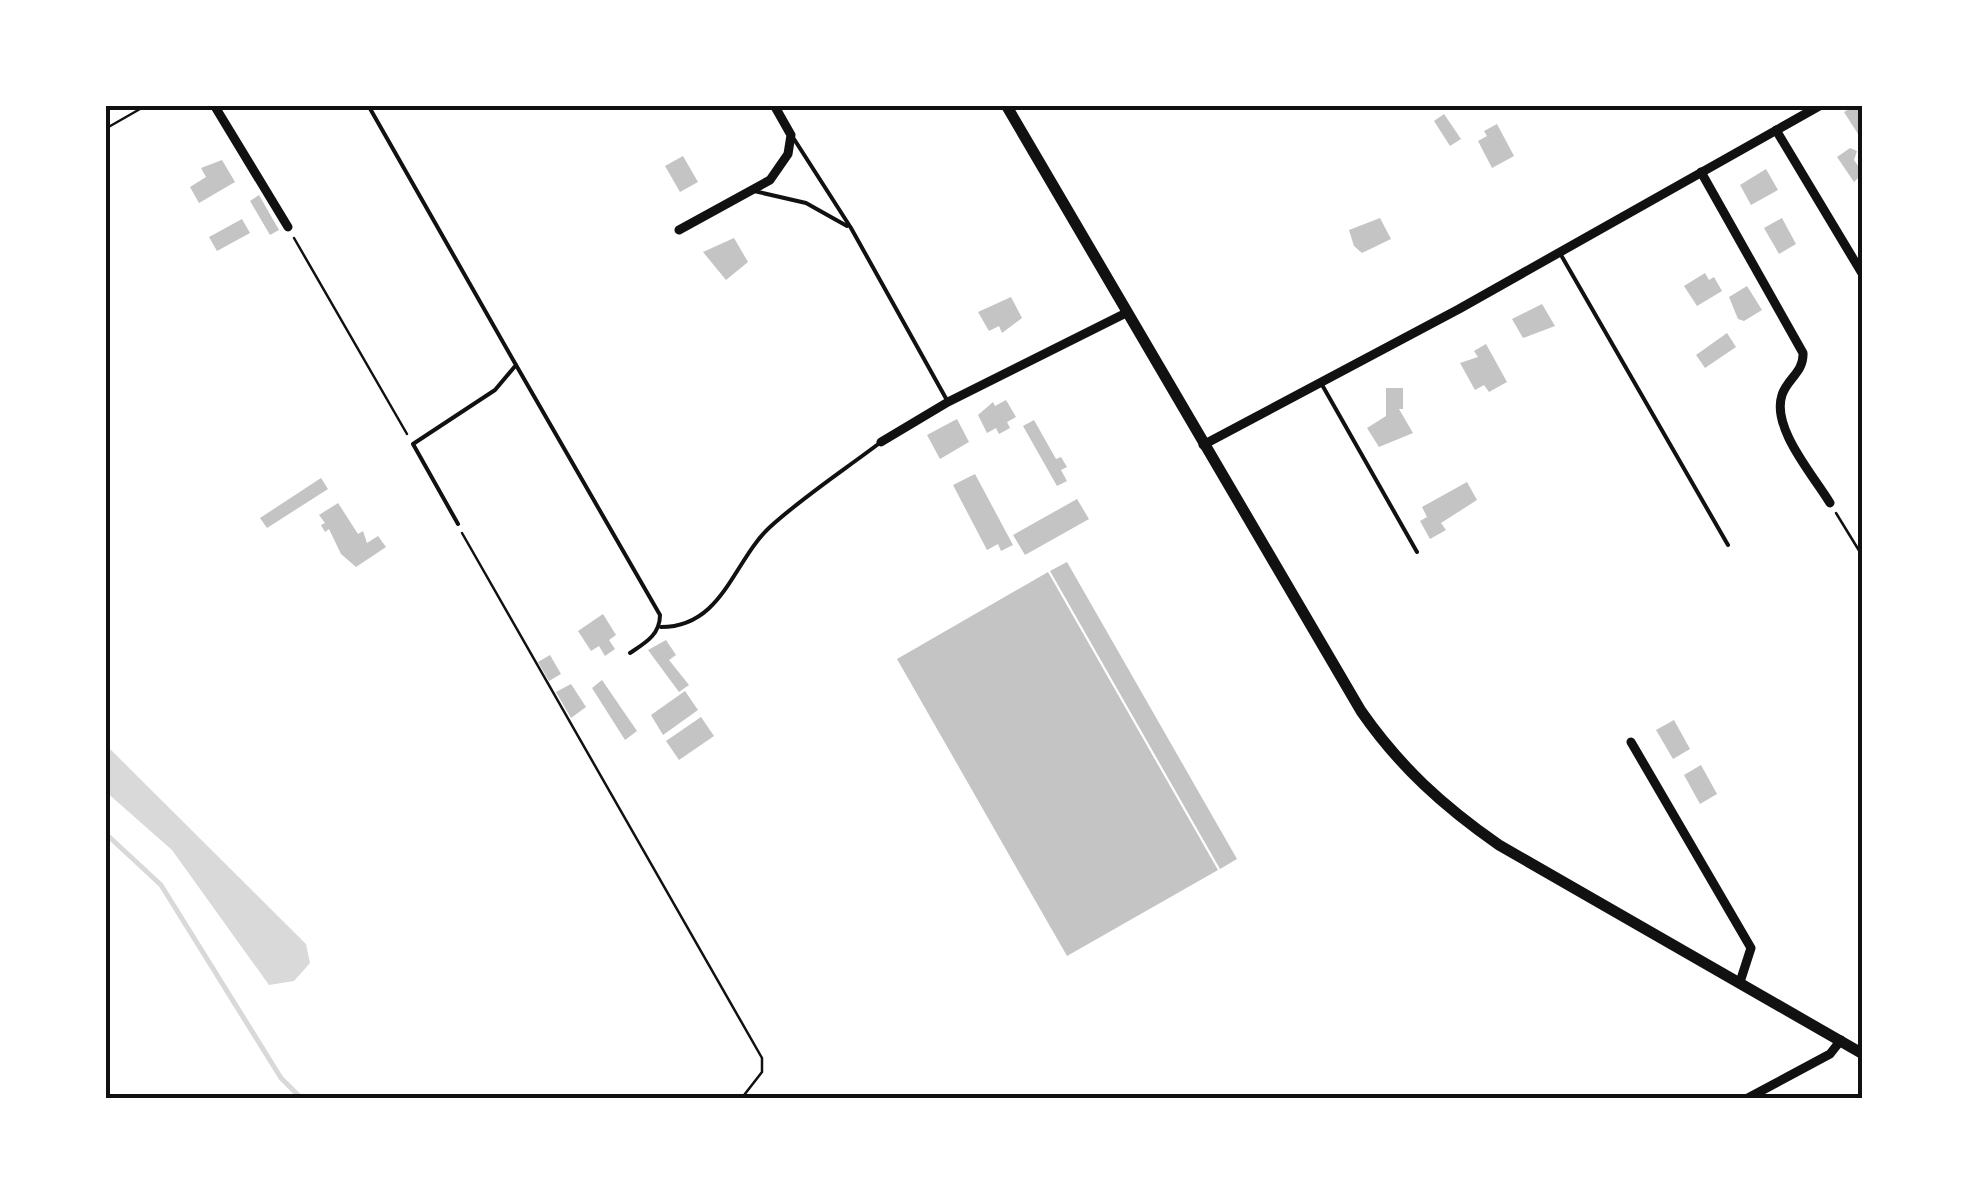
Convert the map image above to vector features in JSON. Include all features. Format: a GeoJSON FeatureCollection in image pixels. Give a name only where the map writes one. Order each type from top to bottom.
{"type":"FeatureCollection","features":[{"type":"Feature","properties":{"kind":"street"},"geometry":{"type":"LineString","coordinates":[[214,105],[288,227]]}},
{"type":"Feature","properties":{"kind":"street"},"geometry":{"type":"LineString","coordinates":[[679,230],[752,190],[780,168],[791,135],[774,105]]}},
{"type":"Feature","properties":{"kind":"street"},"geometry":{"type":"LineString","coordinates":[[1006,105],[1361,711],[1389,751],[1426,790],[1499,844],[1863,1054]]}},
{"type":"Feature","properties":{"kind":"street"},"geometry":{"type":"LineString","coordinates":[[1204,445],[1821,105]]}},
{"type":"Feature","properties":{"kind":"street"},"geometry":{"type":"LineString","coordinates":[[1776,130],[1863,275]]}},
{"type":"Feature","properties":{"kind":"street"},"geometry":{"type":"LineString","coordinates":[[1701,172],[1803,353],[1803,362],[1783,392],[1780,412],[1830,503]]}},
{"type":"Feature","properties":{"kind":"street"},"geometry":{"type":"LineString","coordinates":[[880,442],[948,402],[1126,312]]}},
{"type":"Feature","properties":{"kind":"street"},"geometry":{"type":"LineString","coordinates":[[1631,742],[1752,948],[1740,982]]}},
{"type":"Feature","properties":{"kind":"street"},"geometry":{"type":"LineString","coordinates":[[1746,1099],[1830,1054],[1839,1039]]}},
{"type":"Feature","properties":{"kind":"lane"},"geometry":{"type":"LineString","coordinates":[[368,105],[660,614],[659,627]]}},
{"type":"Feature","properties":{"kind":"lane"},"geometry":{"type":"LineString","coordinates":[[791,135],[851,228],[948,402]]}},
{"type":"Feature","properties":{"kind":"lane"},"geometry":{"type":"LineString","coordinates":[[752,190],[778,193],[806,203],[851,228]]}},
{"type":"Feature","properties":{"kind":"lane"},"geometry":{"type":"LineString","coordinates":[[1559,252],[1728,545]]}},
{"type":"Feature","properties":{"kind":"lane"},"geometry":{"type":"LineString","coordinates":[[458,524],[413,444],[495,390],[516,366]]}},
{"type":"Feature","properties":{"kind":"lane"},"geometry":{"type":"LineString","coordinates":[[1321,383],[1418,552]]}},
{"type":"Feature","properties":{"kind":"lane"},"geometry":{"type":"LineString","coordinates":[[630,653],[659,627],[676,626],[717,601],[766,530],[880,442]]}},
{"type":"Feature","properties":{"kind":"path"},"geometry":{"type":"LineString","coordinates":[[105,129],[147,105]]}},
{"type":"Feature","properties":{"kind":"path"},"geometry":{"type":"LineString","coordinates":[[288,227],[413,444]]}},
{"type":"Feature","properties":{"kind":"path"},"geometry":{"type":"LineString","coordinates":[[1830,503],[1863,558]]}},
{"type":"Feature","properties":{"kind":"path"},"geometry":{"type":"LineString","coordinates":[[458,524],[762,1058],[762,1072],[741,1099]]}},
{"type":"Feature","properties":{"kind":"shaded area"},"geometry":{"type":"Polygon","coordinates":[[[105,744],[306,944],[310,963],[294,981],[269,985],[172,850],[105,791],[105,744]]]}},
{"type":"Feature","properties":{"kind":"building"},"geometry":{"type":"Polygon","coordinates":[[[1863,105],[1863,131],[1858,134],[1844,112],[1863,105]]]}},
{"type":"Feature","properties":{"kind":"building"},"geometry":{"type":"Polygon","coordinates":[[[1444,114],[1461,139],[1450,146],[1434,121],[1444,114]]]}},
{"type":"Feature","properties":{"kind":"building"},"geometry":{"type":"Polygon","coordinates":[[[1497,124],[1514,156],[1492,168],[1478,141],[1487,136],[1484,131],[1497,124]]]}},
{"type":"Feature","properties":{"kind":"building"},"geometry":{"type":"Polygon","coordinates":[[[1850,148],[1857,151],[1854,160],[1863,173],[1854,182],[1837,157],[1850,148]]]}},
{"type":"Feature","properties":{"kind":"building"},"geometry":{"type":"Polygon","coordinates":[[[683,156],[698,182],[680,192],[665,166],[683,156]]]}},
{"type":"Feature","properties":{"kind":"building"},"geometry":{"type":"Polygon","coordinates":[[[222,160],[235,182],[199,203],[190,187],[206,177],[201,168],[222,160]]]}},
{"type":"Feature","properties":{"kind":"building"},"geometry":{"type":"Polygon","coordinates":[[[1766,169],[1778,190],[1751,205],[1740,185],[1766,169]]]}},
{"type":"Feature","properties":{"kind":"building"},"geometry":{"type":"Polygon","coordinates":[[[259,195],[279,230],[270,235],[250,201],[259,195]]]}},
{"type":"Feature","properties":{"kind":"building"},"geometry":{"type":"Polygon","coordinates":[[[1380,218],[1391,239],[1362,253],[1354,246],[1349,230],[1380,218]]]}},
{"type":"Feature","properties":{"kind":"building"},"geometry":{"type":"Polygon","coordinates":[[[1782,218],[1796,244],[1779,254],[1764,228],[1782,218]]]}},
{"type":"Feature","properties":{"kind":"building"},"geometry":{"type":"Polygon","coordinates":[[[242,219],[250,233],[217,251],[209,237],[242,219]]]}},
{"type":"Feature","properties":{"kind":"building"},"geometry":{"type":"Polygon","coordinates":[[[734,238],[748,262],[726,280],[703,252],[734,238]]]}},
{"type":"Feature","properties":{"kind":"building"},"geometry":{"type":"Polygon","coordinates":[[[1705,273],[1709,280],[1714,277],[1722,291],[1697,306],[1684,286],[1705,273]]]}},
{"type":"Feature","properties":{"kind":"building"},"geometry":{"type":"Polygon","coordinates":[[[1747,286],[1762,310],[1744,321],[1738,319],[1729,297],[1747,286]]]}},
{"type":"Feature","properties":{"kind":"building"},"geometry":{"type":"Polygon","coordinates":[[[1011,297],[1022,318],[1002,333],[999,326],[989,331],[978,312],[1011,297]]]}},
{"type":"Feature","properties":{"kind":"building"},"geometry":{"type":"Polygon","coordinates":[[[1542,304],[1555,326],[1523,338],[1512,319],[1542,304]]]}},
{"type":"Feature","properties":{"kind":"building"},"geometry":{"type":"Polygon","coordinates":[[[1727,333],[1736,347],[1705,368],[1696,355],[1727,333]]]}},
{"type":"Feature","properties":{"kind":"building"},"geometry":{"type":"Polygon","coordinates":[[[1486,344],[1507,382],[1489,392],[1484,385],[1475,390],[1460,363],[1478,357],[1474,351],[1486,344]]]}},
{"type":"Feature","properties":{"kind":"building"},"geometry":{"type":"Polygon","coordinates":[[[1386,388],[1403,388],[1403,409],[1399,409],[1413,433],[1379,447],[1367,428],[1386,416],[1386,388]]]}},
{"type":"Feature","properties":{"kind":"building"},"geometry":{"type":"Polygon","coordinates":[[[1006,400],[1016,417],[1007,422],[1010,428],[999,434],[996,428],[987,433],[978,415],[993,402],[995,406],[1006,400]]]}},
{"type":"Feature","properties":{"kind":"building"},"geometry":{"type":"Polygon","coordinates":[[[957,419],[969,442],[940,459],[927,435],[957,419]]]}},
{"type":"Feature","properties":{"kind":"building"},"geometry":{"type":"Polygon","coordinates":[[[1034,420],[1056,459],[1061,457],[1067,467],[1061,470],[1067,481],[1057,486],[1023,426],[1034,420]]]}},
{"type":"Feature","properties":{"kind":"building"},"geometry":{"type":"Polygon","coordinates":[[[975,474],[1013,545],[1001,551],[998,544],[987,550],[953,485],[975,474]]]}},
{"type":"Feature","properties":{"kind":"building"},"geometry":{"type":"Polygon","coordinates":[[[321,478],[328,489],[267,528],[260,518],[321,478]]]}},
{"type":"Feature","properties":{"kind":"building"},"geometry":{"type":"Polygon","coordinates":[[[1467,482],[1477,500],[1441,523],[1446,530],[1430,539],[1420,521],[1427,517],[1422,507],[1467,482]]]}},
{"type":"Feature","properties":{"kind":"building"},"geometry":{"type":"Polygon","coordinates":[[[1077,499],[1089,519],[1025,555],[1013,535],[1077,499]]]}},
{"type":"Feature","properties":{"kind":"building"},"geometry":{"type":"Polygon","coordinates":[[[338,503],[358,534],[363,531],[367,543],[378,536],[386,547],[356,567],[341,554],[329,529],[325,532],[321,525],[325,523],[319,515],[338,503]]]}},
{"type":"Feature","properties":{"kind":"building"},"geometry":{"type":"Polygon","coordinates":[[[1067,562],[1237,859],[1220,869],[1050,571],[1067,562]]]}},
{"type":"Feature","properties":{"kind":"building"},"geometry":{"type":"Polygon","coordinates":[[[1048,572],[1218,870],[1067,956],[897,659],[1048,572]]]}},
{"type":"Feature","properties":{"kind":"building"},"geometry":{"type":"Polygon","coordinates":[[[603,614],[616,635],[609,640],[615,649],[605,656],[599,646],[591,651],[578,631],[603,614]]]}},
{"type":"Feature","properties":{"kind":"building"},"geometry":{"type":"Polygon","coordinates":[[[666,640],[676,655],[669,660],[689,685],[679,692],[648,650],[666,640]]]}},
{"type":"Feature","properties":{"kind":"building"},"geometry":{"type":"Polygon","coordinates":[[[550,655],[561,674],[549,681],[538,662],[550,655]]]}},
{"type":"Feature","properties":{"kind":"building"},"geometry":{"type":"Polygon","coordinates":[[[602,680],[637,731],[625,740],[592,688],[602,680]]]}},
{"type":"Feature","properties":{"kind":"building"},"geometry":{"type":"Polygon","coordinates":[[[571,684],[586,707],[571,718],[556,692],[571,684]]]}},
{"type":"Feature","properties":{"kind":"building"},"geometry":{"type":"Polygon","coordinates":[[[685,691],[698,710],[663,735],[651,715],[685,691]]]}},
{"type":"Feature","properties":{"kind":"building"},"geometry":{"type":"Polygon","coordinates":[[[701,717],[714,736],[679,760],[666,741],[701,717]]]}},
{"type":"Feature","properties":{"kind":"building"},"geometry":{"type":"Polygon","coordinates":[[[1674,720],[1690,749],[1673,759],[1656,730],[1674,720]]]}},
{"type":"Feature","properties":{"kind":"building"},"geometry":{"type":"Polygon","coordinates":[[[1701,765],[1717,794],[1700,804],[1684,775],[1701,765]]]}},
{"type":"Feature","properties":{"kind":"waterway"},"geometry":{"type":"LineString","coordinates":[[105,833],[161,885],[281,1078],[302,1099]]}}]}
